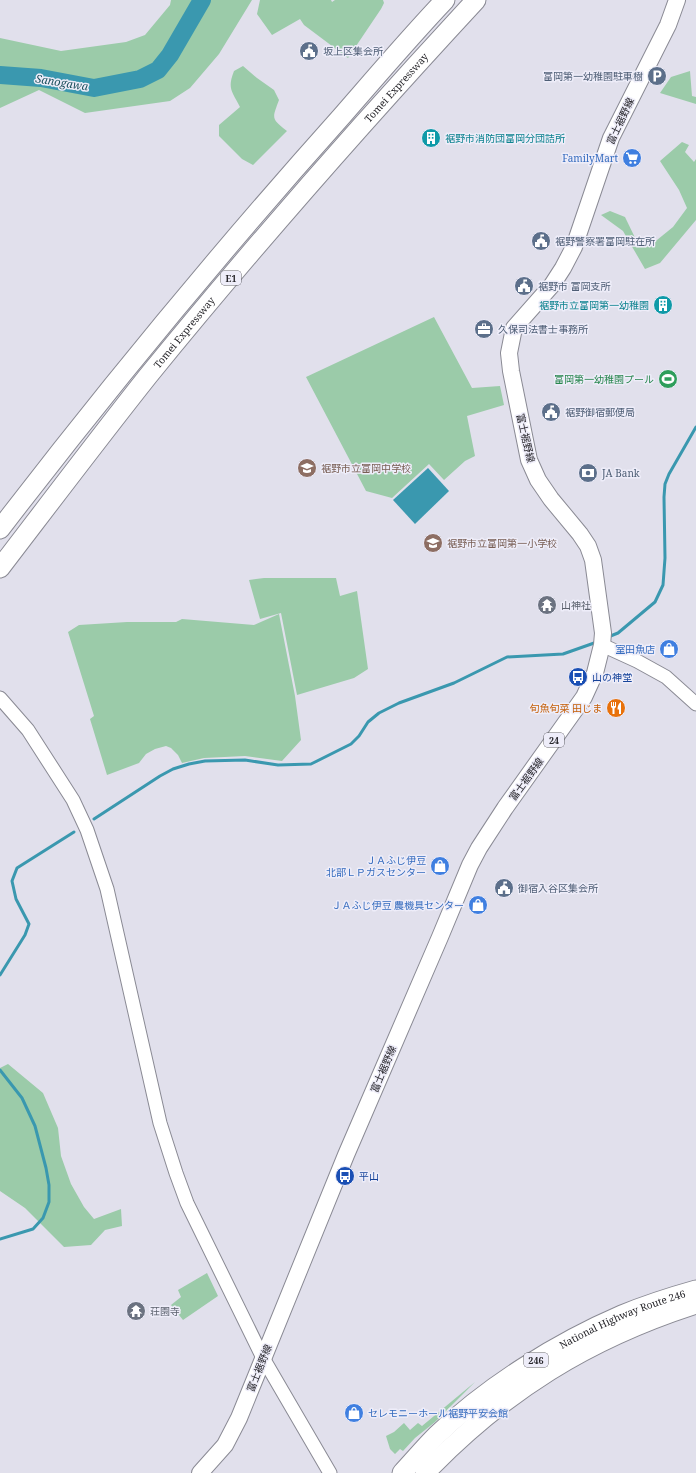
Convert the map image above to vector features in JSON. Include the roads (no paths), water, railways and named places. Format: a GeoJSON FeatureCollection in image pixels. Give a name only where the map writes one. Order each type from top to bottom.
{"type":"FeatureCollection","features":[{"type":"Feature","properties":{"kind":"highway","name":"E1"},"geometry":{"type":"LineString","coordinates":[[0,529],[125,370],[260,207],[394,55],[445,0]]}},
{"type":"Feature","properties":{"kind":"highway","name":"Tomei Expressway"},"geometry":{"type":"LineString","coordinates":[[0,568],[148,377],[278,221],[386,98],[476,0]]}},
{"type":"Feature","properties":{"kind":"highway","name":"National Highway Route 246"},"geometry":{"type":"LineString","coordinates":[[402,1473],[437,1435],[464,1412],[528,1365],[588,1331],[622,1315],[696,1290]]}},
{"type":"Feature","properties":{"kind":"highway","name":"National Highway Route 246"},"geometry":{"type":"LineString","coordinates":[[425,1473],[450,1447],[484,1418],[560,1363],[631,1327],[696,1304]]}},
{"type":"Feature","properties":{"kind":"main road","name":"富士裾野線"},"geometry":{"type":"LineString","coordinates":[[200,1473],[219,1452],[230,1436],[346,1155],[470,865],[479,848],[505,808],[584,697],[595,673],[602,645],[603,634],[593,560],[588,546],[551,499],[538,480],[529,460],[511,371],[509,353],[514,328],[552,285],[574,248],[611,138],[668,25],[677,0]]}},
{"type":"Feature","properties":{"kind":"street"},"geometry":{"type":"LineString","coordinates":[[602,645],[637,661],[666,677],[696,704]]}},
{"type":"Feature","properties":{"kind":"street"},"geometry":{"type":"LineString","coordinates":[[0,698],[28,730],[73,800],[87,830],[107,889],[160,1123],[187,1203],[262,1358],[330,1473]]}},
{"type":"Feature","properties":{"kind":"water","name":"富岡第一幼稚園プール"},"geometry":{"type":"Polygon","coordinates":[[[668,370],[676,377],[667,388],[659,381],[668,370]]]}},
{"type":"Feature","properties":{"kind":"water"},"geometry":{"type":"Polygon","coordinates":[[[428,468],[449,491],[415,524],[393,500],[428,468]]]}},
{"type":"Feature","properties":{"kind":"waterway","name":"Sanogawa"},"geometry":{"type":"LineString","coordinates":[[0,75],[41,78],[94,88],[140,79],[158,70],[170,55],[202,0]]}},
{"type":"Feature","properties":{"kind":"waterway"},"geometry":{"type":"LineString","coordinates":[[608,637],[618,633],[655,602],[663,585],[665,558],[665,484],[669,474],[696,427]]}},
{"type":"Feature","properties":{"kind":"waterway"},"geometry":{"type":"LineString","coordinates":[[94,819],[173,769],[205,761],[245,760],[278,765],[311,764],[351,744],[359,736],[368,722],[379,713],[399,703],[454,683],[507,657],[563,654],[597,642]]}},
{"type":"Feature","properties":{"kind":"waterway"},"geometry":{"type":"LineString","coordinates":[[0,975],[25,935],[29,924],[16,899],[12,881],[17,868],[74,832]]}},
{"type":"Feature","properties":{"kind":"waterway"},"geometry":{"type":"LineString","coordinates":[[0,1070],[22,1098],[35,1126],[49,1185],[49,1202],[43,1218],[33,1229],[0,1239]]}},
{"type":"Feature","properties":{"kind":"place","name":"坂上区集会所"},"geometry":{"type":"Point","coordinates":[309,51]}},
{"type":"Feature","properties":{"kind":"place","name":"富岡第一幼稚園駐車樹"},"geometry":{"type":"Point","coordinates":[657,76]}},
{"type":"Feature","properties":{"kind":"place","name":"裾野市消防団富岡分団詰所"},"geometry":{"type":"Point","coordinates":[431,138]}},
{"type":"Feature","properties":{"kind":"place","name":"FamilyMart"},"geometry":{"type":"Point","coordinates":[632,158]}},
{"type":"Feature","properties":{"kind":"place","name":"裾野警察署富岡駐在所"},"geometry":{"type":"Point","coordinates":[541,241]}},
{"type":"Feature","properties":{"kind":"place","name":"裾野市 富岡支所"},"geometry":{"type":"Point","coordinates":[524,286]}},
{"type":"Feature","properties":{"kind":"place","name":"裾野市立富岡第一幼稚園"},"geometry":{"type":"Point","coordinates":[663,305]}},
{"type":"Feature","properties":{"kind":"place","name":"久保司法書士事務所"},"geometry":{"type":"Point","coordinates":[484,329]}},
{"type":"Feature","properties":{"kind":"place","name":"富岡第一幼稚園プール"},"geometry":{"type":"Point","coordinates":[668,379]}},
{"type":"Feature","properties":{"kind":"place","name":"裾野御宿郵便局"},"geometry":{"type":"Point","coordinates":[551,412]}},
{"type":"Feature","properties":{"kind":"place","name":"裾野市立富岡中学校"},"geometry":{"type":"Point","coordinates":[307,468]}},
{"type":"Feature","properties":{"kind":"place","name":"JA Bank"},"geometry":{"type":"Point","coordinates":[588,473]}},
{"type":"Feature","properties":{"kind":"place","name":"裾野市立富岡第一小学校"},"geometry":{"type":"Point","coordinates":[433,543]}},
{"type":"Feature","properties":{"kind":"place","name":"山神社"},"geometry":{"type":"Point","coordinates":[547,605]}},
{"type":"Feature","properties":{"kind":"place","name":"室田魚店"},"geometry":{"type":"Point","coordinates":[669,649]}},
{"type":"Feature","properties":{"kind":"place","name":"山の神堂"},"geometry":{"type":"Point","coordinates":[578,677]}},
{"type":"Feature","properties":{"kind":"place","name":"旬魚旬菜 田じま"},"geometry":{"type":"Point","coordinates":[616,708]}},
{"type":"Feature","properties":{"kind":"place","name":"ＪＡふじ伊豆 北部ＬＰガスセンター"},"geometry":{"type":"Point","coordinates":[440,866]}},
{"type":"Feature","properties":{"kind":"place","name":"御宿入谷区集会所"},"geometry":{"type":"Point","coordinates":[504,888]}},
{"type":"Feature","properties":{"kind":"place","name":"ＪＡふじ伊豆 農機具センター"},"geometry":{"type":"Point","coordinates":[478,905]}},
{"type":"Feature","properties":{"kind":"place","name":"平山"},"geometry":{"type":"Point","coordinates":[345,1176]}},
{"type":"Feature","properties":{"kind":"place","name":"荘園寺"},"geometry":{"type":"Point","coordinates":[136,1311]}},
{"type":"Feature","properties":{"kind":"place","name":"セレモニーホール裾野平安会館"},"geometry":{"type":"Point","coordinates":[354,1413]}}]}
